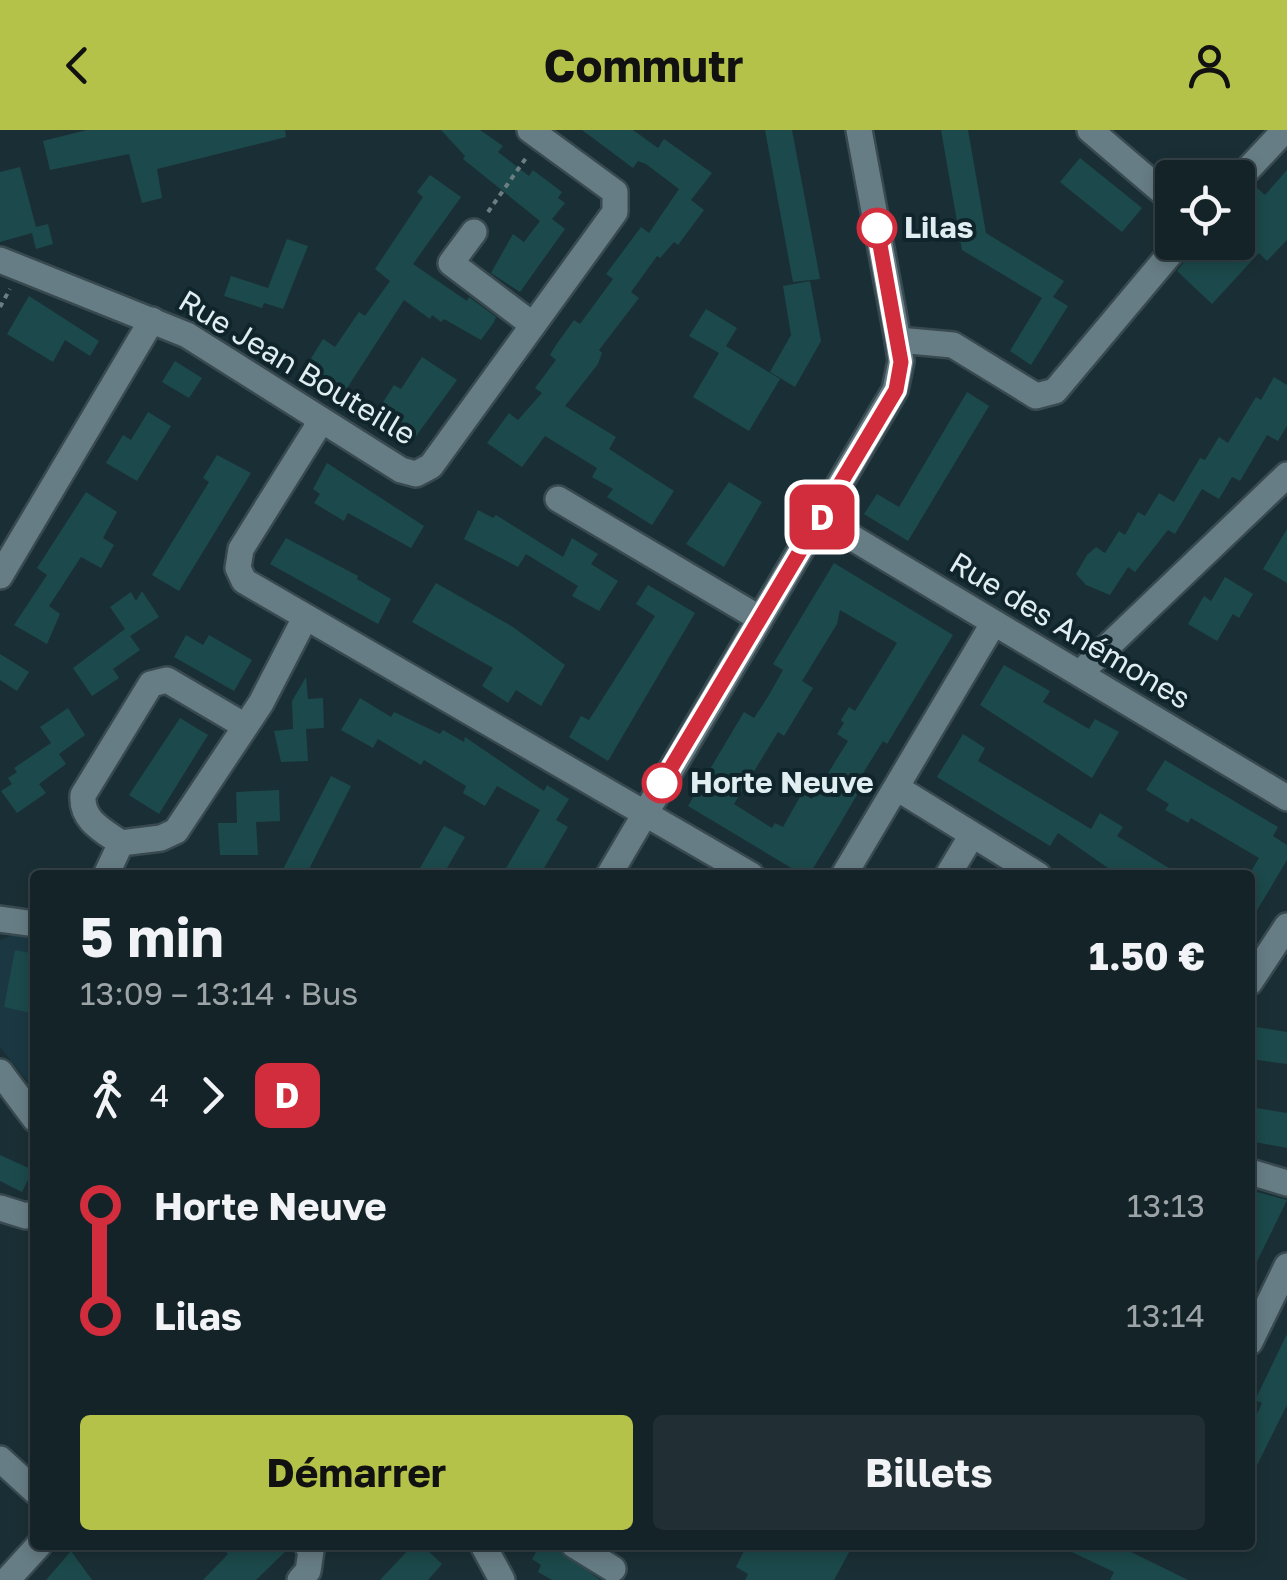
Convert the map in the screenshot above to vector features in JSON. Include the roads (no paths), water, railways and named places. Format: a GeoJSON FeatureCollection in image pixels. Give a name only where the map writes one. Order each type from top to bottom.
{"type":"FeatureCollection","features":[{"type":"Feature","properties":{"kind":"street"},"geometry":{"type":"LineString","coordinates":[[611,870],[896,390],[901,362],[898,340],[859,130]]}},
{"type":"Feature","properties":{"kind":"street"},"geometry":{"type":"LineString","coordinates":[[1090,130],[1155,185]]}},
{"type":"Feature","properties":{"kind":"street"},"geometry":{"type":"LineString","coordinates":[[1255,162],[1285,130]]}},
{"type":"Feature","properties":{"kind":"street","name":"Rue Jean Bouteille"},"geometry":{"type":"LineString","coordinates":[[0,260],[187,335],[401,470],[416,474],[431,466],[615,212],[614,192],[535,134]]}},
{"type":"Feature","properties":{"kind":"street"},"geometry":{"type":"LineString","coordinates":[[474,232],[452,263],[533,325]]}},
{"type":"Feature","properties":{"kind":"street"},"geometry":{"type":"LineString","coordinates":[[898,340],[953,345],[1036,396],[1056,391],[1165,260]]}},
{"type":"Feature","properties":{"kind":"street"},"geometry":{"type":"LineString","coordinates":[[0,576],[152,320]]}},
{"type":"Feature","properties":{"kind":"street"},"geometry":{"type":"LineString","coordinates":[[321,421],[242,549],[238,568],[244,581],[742,870]]}},
{"type":"Feature","properties":{"kind":"street"},"geometry":{"type":"LineString","coordinates":[[1080,673],[1287,475]]}},
{"type":"Feature","properties":{"kind":"street"},"geometry":{"type":"LineString","coordinates":[[558,499],[759,618]]}},
{"type":"Feature","properties":{"kind":"street","name":"Rue des Anémones"},"geometry":{"type":"LineString","coordinates":[[821,519],[1287,798]]}},
{"type":"Feature","properties":{"kind":"street"},"geometry":{"type":"LineString","coordinates":[[245,726],[167,680],[151,684],[83,795],[82,806],[92,823],[121,843],[162,838],[176,831],[245,726],[305,618]]}},
{"type":"Feature","properties":{"kind":"street"},"geometry":{"type":"LineString","coordinates":[[847,870],[994,624]]}},
{"type":"Feature","properties":{"kind":"street"},"geometry":{"type":"LineString","coordinates":[[897,788],[1030,870]]}},
{"type":"Feature","properties":{"kind":"street"},"geometry":{"type":"LineString","coordinates":[[951,870],[972,835]]}},
{"type":"Feature","properties":{"kind":"street"},"geometry":{"type":"LineString","coordinates":[[108,870],[121,843]]}},
{"type":"Feature","properties":{"kind":"street"},"geometry":{"type":"LineString","coordinates":[[0,919],[30,923]]}},
{"type":"Feature","properties":{"kind":"street"},"geometry":{"type":"LineString","coordinates":[[1255,974],[1287,926]]}},
{"type":"Feature","properties":{"kind":"street"},"geometry":{"type":"LineString","coordinates":[[0,1072],[30,1112]]}},
{"type":"Feature","properties":{"kind":"street"},"geometry":{"type":"LineString","coordinates":[[1255,1173],[1287,1183]]}},
{"type":"Feature","properties":{"kind":"street"},"geometry":{"type":"LineString","coordinates":[[0,1208],[30,1215]]}},
{"type":"Feature","properties":{"kind":"street"},"geometry":{"type":"LineString","coordinates":[[1255,1332],[1287,1266]]}},
{"type":"Feature","properties":{"kind":"street"},"geometry":{"type":"LineString","coordinates":[[0,1460],[30,1487]]}},
{"type":"Feature","properties":{"kind":"street"},"geometry":{"type":"LineString","coordinates":[[8,1580],[35,1550]]}},
{"type":"Feature","properties":{"kind":"street"},"geometry":{"type":"LineString","coordinates":[[309,1577],[311,1550]]}},
{"type":"Feature","properties":{"kind":"street"},"geometry":{"type":"LineString","coordinates":[[486,1550],[502,1580]]}},
{"type":"Feature","properties":{"kind":"street"},"geometry":{"type":"LineString","coordinates":[[582,1550],[613,1569]]}},
{"type":"Feature","properties":{"kind":"place","name":"Lilas"},"geometry":{"type":"Point","coordinates":[877,228]}},
{"type":"Feature","properties":{"kind":"place","name":"Horte Neuve"},"geometry":{"type":"Point","coordinates":[662,783]}}]}
